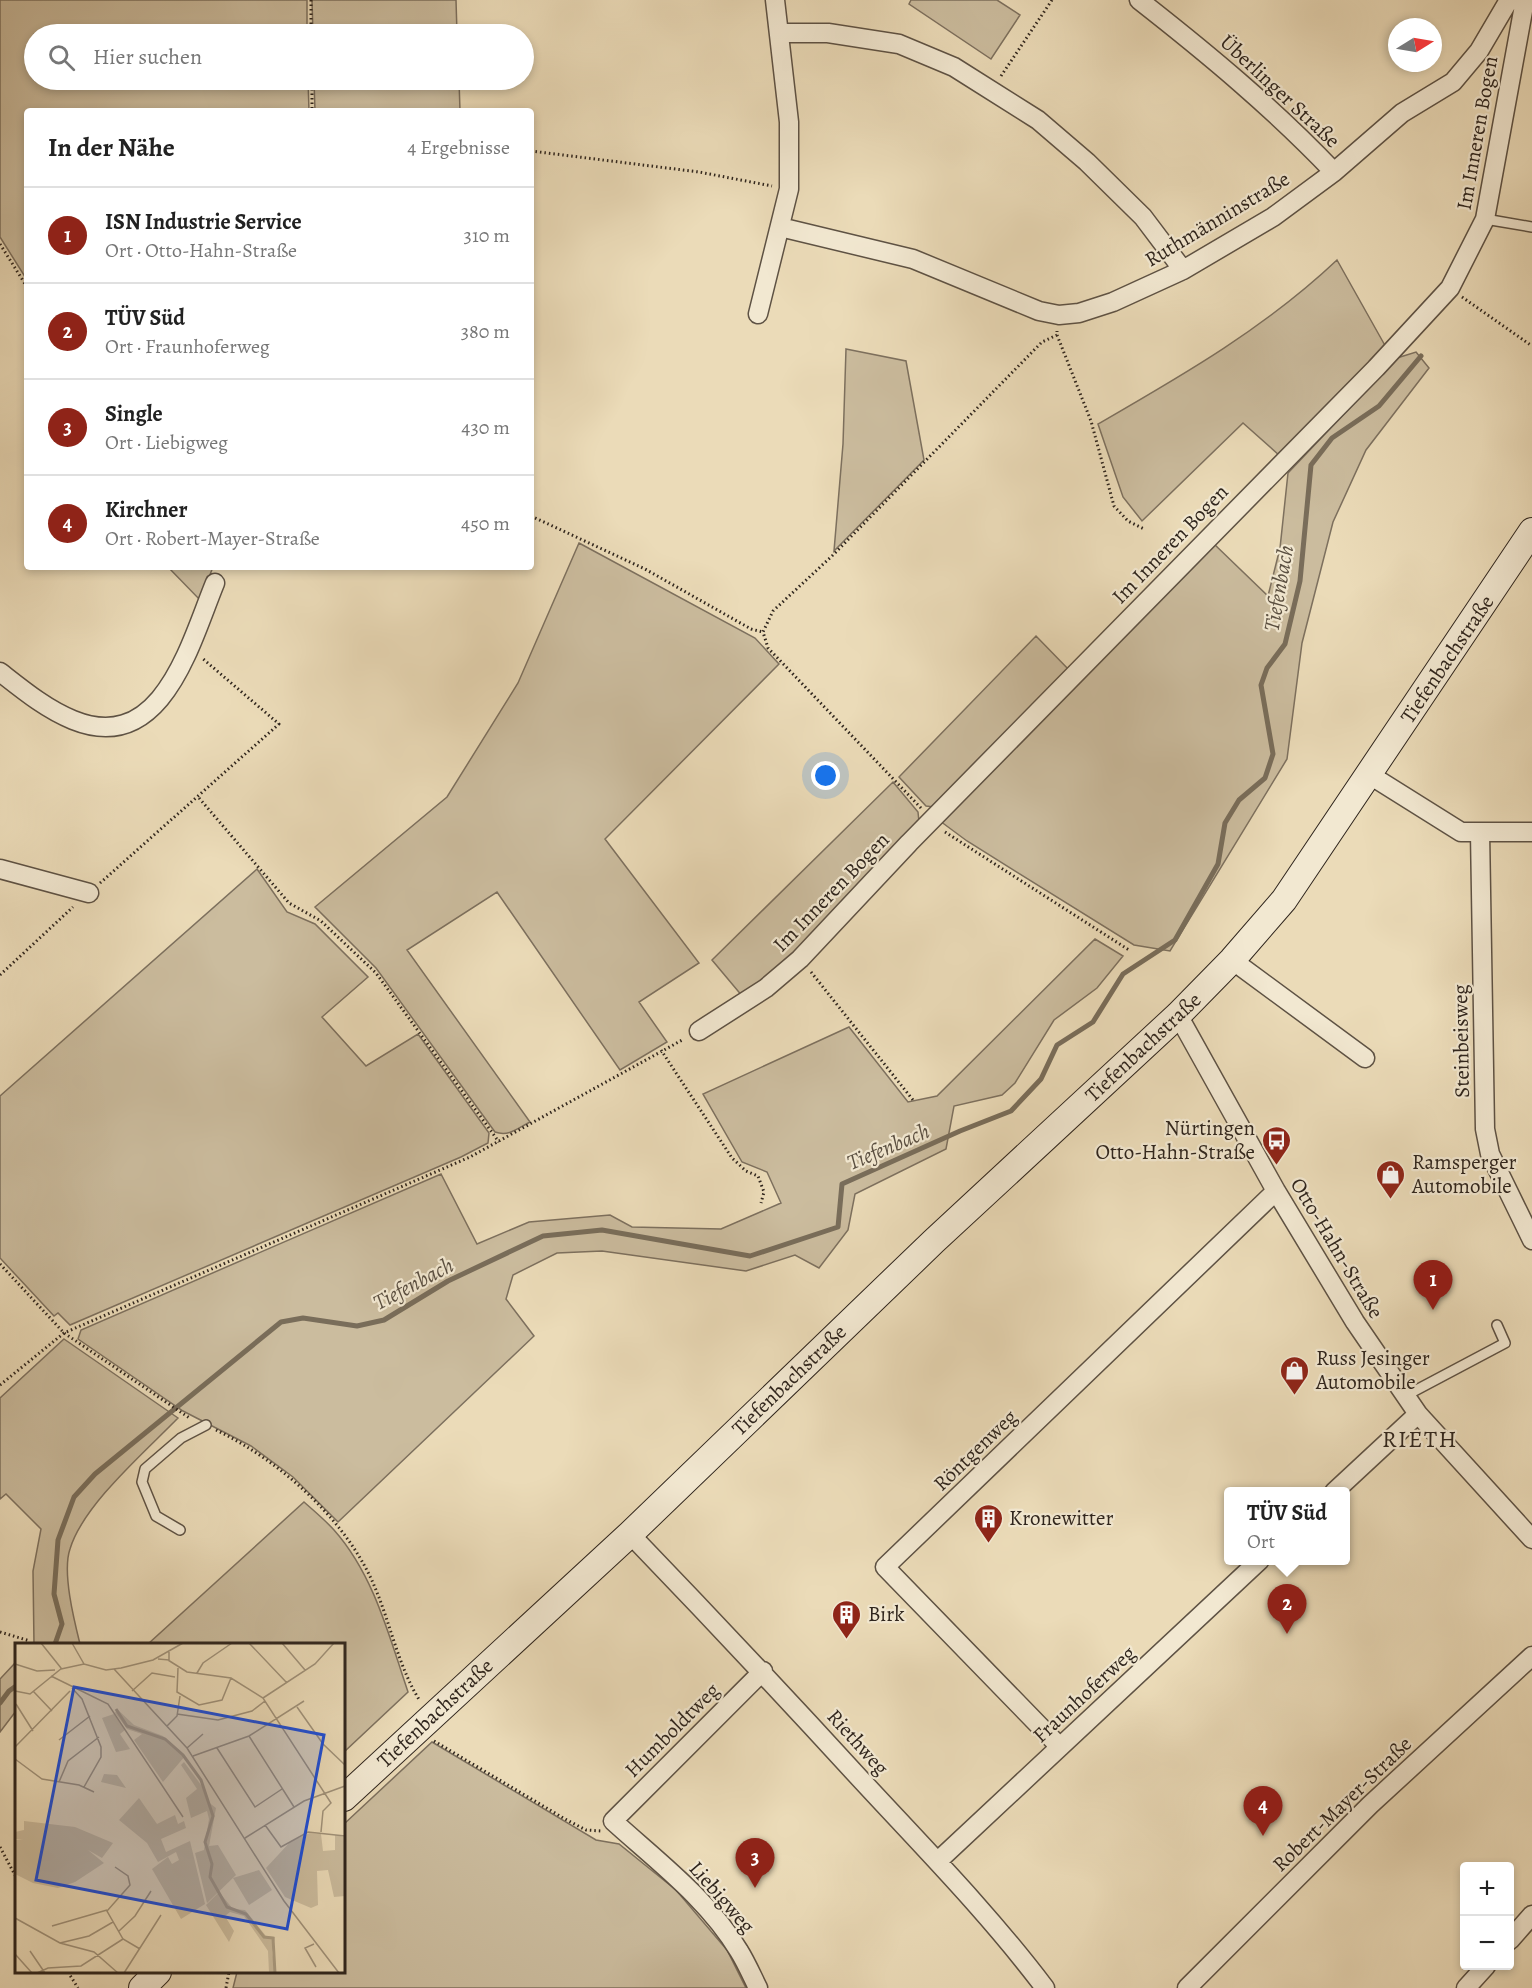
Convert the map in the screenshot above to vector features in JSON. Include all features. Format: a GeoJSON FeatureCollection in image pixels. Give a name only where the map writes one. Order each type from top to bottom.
{"type":"FeatureCollection","features":[{"type":"Feature","properties":{"kind":"street"},"geometry":{"type":"LineString","coordinates":[[758,314],[789,189],[789,122],[775,0]]}},
{"type":"Feature","properties":{"kind":"street","name":"Überlinger Straße"},"geometry":{"type":"LineString","coordinates":[[1138,0],[1218,61],[1289,125],[1334,172]]}},
{"type":"Feature","properties":{"kind":"street","name":"Ruthmänninstraße"},"geometry":{"type":"LineString","coordinates":[[780,227],[914,259],[1021,305],[1059,315],[1079,313],[1113,302],[1183,270],[1273,217],[1334,172],[1402,113],[1453,82],[1479,51],[1509,0]]}},
{"type":"Feature","properties":{"kind":"street","name":"Im Inneren Bogen"},"geometry":{"type":"LineString","coordinates":[[699,1031],[766,988],[800,959],[932,820],[1383,360],[1450,288],[1485,219],[1525,0]]}},
{"type":"Feature","properties":{"kind":"street"},"geometry":{"type":"LineString","coordinates":[[780,33],[828,33],[899,44],[954,67],[1038,120],[1087,162],[1143,217],[1183,270]]}},
{"type":"Feature","properties":{"kind":"street","name":"Tiefenbachstraße"},"geometry":{"type":"LineString","coordinates":[[345,1797],[630,1534],[934,1241],[1178,1015],[1232,960],[1284,900],[1532,531]]}},
{"type":"Feature","properties":{"kind":"street"},"geometry":{"type":"LineString","coordinates":[[0,672],[33,697],[75,721],[104,726],[132,724],[153,709],[165,694],[189,648],[215,583]]}},
{"type":"Feature","properties":{"kind":"street"},"geometry":{"type":"LineString","coordinates":[[1370,775],[1461,832],[1532,832]]}},
{"type":"Feature","properties":{"kind":"street","name":"Steinbeisweg"},"geometry":{"type":"LineString","coordinates":[[1479,832],[1485,1129],[1490,1154],[1532,1240]]}},
{"type":"Feature","properties":{"kind":"street"},"geometry":{"type":"LineString","coordinates":[[0,869],[89,893]]}},
{"type":"Feature","properties":{"kind":"street"},"geometry":{"type":"LineString","coordinates":[[1232,960],[1365,1058]]}},
{"type":"Feature","properties":{"kind":"street","name":"Otto-Hahn-Straße"},"geometry":{"type":"LineString","coordinates":[[1178,1015],[1276,1191],[1355,1322],[1418,1414],[1532,1539]]}},
{"type":"Feature","properties":{"kind":"street","name":"Röntgenweg"},"geometry":{"type":"LineString","coordinates":[[1060,1747],[885,1567],[1276,1191]]}},
{"type":"Feature","properties":{"kind":"street"},"geometry":{"type":"LineString","coordinates":[[1338,1487],[1418,1414]]}},
{"type":"Feature","properties":{"kind":"street","name":"Riethweg"},"geometry":{"type":"LineString","coordinates":[[630,1534],[763,1671],[938,1861],[1001,1930],[1045,1988]]}},
{"type":"Feature","properties":{"kind":"street","name":"Fraunhoferweg"},"geometry":{"type":"LineString","coordinates":[[938,1861],[1255,1565]]}},
{"type":"Feature","properties":{"kind":"street","name":"Robert-Mayer-Straße"},"geometry":{"type":"LineString","coordinates":[[1187,1988],[1370,1805],[1532,1656]]}},
{"type":"Feature","properties":{"kind":"street","name":"Humboldtweg"},"geometry":{"type":"LineString","coordinates":[[613,1821],[763,1671]]}},
{"type":"Feature","properties":{"kind":"street","name":"Liebigweg"},"geometry":{"type":"LineString","coordinates":[[613,1821],[693,1893],[715,1918],[739,1950],[758,1988]]}},
{"type":"Feature","properties":{"kind":"street"},"geometry":{"type":"LineString","coordinates":[[1514,1935],[1532,1915]]}},
{"type":"Feature","properties":{"kind":"street"},"geometry":{"type":"LineString","coordinates":[[1466,1988],[1482,1970]]}},
{"type":"Feature","properties":{"kind":"street"},"geometry":{"type":"LineString","coordinates":[[142,1988],[156,1973]]}},
{"type":"Feature","properties":{"kind":"lane"},"geometry":{"type":"LineString","coordinates":[[1485,219],[1532,227]]}},
{"type":"Feature","properties":{"kind":"lane"},"geometry":{"type":"LineString","coordinates":[[1405,1396],[1505,1342],[1497,1325]]}},
{"type":"Feature","properties":{"kind":"lane"},"geometry":{"type":"LineString","coordinates":[[180,1530],[156,1516],[142,1482],[145,1469],[181,1438],[206,1425]]}},
{"type":"Feature","properties":{"kind":"path"},"geometry":{"type":"LineString","coordinates":[[311,0],[311,24]]}},
{"type":"Feature","properties":{"kind":"path"},"geometry":{"type":"LineString","coordinates":[[991,90],[1052,0]]}},
{"type":"Feature","properties":{"kind":"path"},"geometry":{"type":"LineString","coordinates":[[312,90],[312,108]]}},
{"type":"Feature","properties":{"kind":"path"},"geometry":{"type":"LineString","coordinates":[[534,151],[699,172],[789,189]]}},
{"type":"Feature","properties":{"kind":"path"},"geometry":{"type":"LineString","coordinates":[[0,244],[24,282]]}},
{"type":"Feature","properties":{"kind":"path"},"geometry":{"type":"LineString","coordinates":[[1450,288],[1532,346]]}},
{"type":"Feature","properties":{"kind":"path"},"geometry":{"type":"LineString","coordinates":[[1059,315],[1057,335],[1091,421],[1114,506],[1128,521],[1143,529]]}},
{"type":"Feature","properties":{"kind":"path"},"geometry":{"type":"LineString","coordinates":[[1057,335],[1042,342],[850,538],[773,611],[763,632],[768,648],[948,835],[1129,950]]}},
{"type":"Feature","properties":{"kind":"path"},"geometry":{"type":"LineString","coordinates":[[534,517],[645,569],[751,629],[763,632]]}},
{"type":"Feature","properties":{"kind":"path"},"geometry":{"type":"LineString","coordinates":[[189,648],[279,724],[199,798],[289,903],[321,921],[376,973],[500,1142]]}},
{"type":"Feature","properties":{"kind":"path"},"geometry":{"type":"LineString","coordinates":[[800,959],[913,1100]]}},
{"type":"Feature","properties":{"kind":"path"},"geometry":{"type":"LineString","coordinates":[[0,1385],[64,1333],[500,1142],[661,1050],[699,1031]]}},
{"type":"Feature","properties":{"kind":"path"},"geometry":{"type":"LineString","coordinates":[[661,1050],[732,1158],[746,1171],[758,1176],[764,1192],[761,1203]]}},
{"type":"Feature","properties":{"kind":"path"},"geometry":{"type":"LineString","coordinates":[[0,1264],[64,1333],[182,1415]]}},
{"type":"Feature","properties":{"kind":"path"},"geometry":{"type":"LineString","coordinates":[[206,1425],[248,1448],[272,1465],[339,1528],[376,1588],[424,1723],[471,1765],[586,1830],[603,1830],[613,1821]]}},
{"type":"Feature","properties":{"kind":"path"},"geometry":{"type":"LineString","coordinates":[[0,1632],[30,1641]]}},
{"type":"Feature","properties":{"kind":"path"},"geometry":{"type":"LineString","coordinates":[[0,1847],[15,1875]]}},
{"type":"Feature","properties":{"kind":"path"},"geometry":{"type":"LineString","coordinates":[[69,1973],[78,1988]]}},
{"type":"Feature","properties":{"kind":"path"},"geometry":{"type":"LineString","coordinates":[[226,1988],[229,1973]]}},
{"type":"Feature","properties":{"kind":"shaded area"},"geometry":{"type":"Polygon","coordinates":[[[0,0],[307,0],[307,24],[24,24],[24,90],[308,90],[309,108],[24,108],[24,275],[0,237],[0,0]]]}},
{"type":"Feature","properties":{"kind":"shaded area"},"geometry":{"type":"Polygon","coordinates":[[[312,0],[456,0],[457,24],[313,24],[312,0]]]}},
{"type":"Feature","properties":{"kind":"shaded area"},"geometry":{"type":"Polygon","coordinates":[[[911,0],[997,0],[1020,15],[991,59],[909,4],[911,0]]]}},
{"type":"Feature","properties":{"kind":"shaded area"},"geometry":{"type":"Polygon","coordinates":[[[314,90],[459,90],[460,108],[315,108],[314,90]]]}},
{"type":"Feature","properties":{"kind":"shaded area"},"geometry":{"type":"Polygon","coordinates":[[[1337,260],[1387,349],[1280,456],[1243,423],[1142,521],[1123,497],[1098,424],[1192,369],[1252,329],[1310,285],[1337,260]]]}},
{"type":"Feature","properties":{"kind":"shaded area"},"geometry":{"type":"Polygon","coordinates":[[[846,349],[906,361],[924,460],[834,551],[843,444],[846,349]]]}},
{"type":"Feature","properties":{"kind":"shaded area"},"geometry":{"type":"Polygon","coordinates":[[[1416,352],[1429,368],[1366,450],[1333,522],[1302,643],[1287,759],[1170,951],[1134,945],[967,841],[940,821],[1103,659],[1213,543],[1268,596],[1280,548],[1288,473],[1397,358],[1416,352]]]}},
{"type":"Feature","properties":{"kind":"shaded area"},"geometry":{"type":"Polygon","coordinates":[[[579,543],[755,638],[779,664],[605,839],[699,963],[639,1002],[667,1042],[620,1070],[497,892],[407,950],[530,1122],[513,1131],[500,1133],[495,1132],[376,968],[315,907],[447,797],[518,683],[579,543]]]}},
{"type":"Feature","properties":{"kind":"shaded area"},"geometry":{"type":"Polygon","coordinates":[[[171,570],[212,570],[200,600],[171,570]]]}},
{"type":"Feature","properties":{"kind":"shaded area"},"geometry":{"type":"Polygon","coordinates":[[[1036,636],[1071,672],[934,807],[926,806],[899,777],[1036,636]]]}},
{"type":"Feature","properties":{"kind":"shaded area"},"geometry":{"type":"Polygon","coordinates":[[[893,782],[918,812],[919,822],[781,970],[743,997],[712,960],[893,782]]]}},
{"type":"Feature","properties":{"kind":"shaded area"},"geometry":{"type":"Polygon","coordinates":[[[257,869],[287,912],[315,924],[368,977],[322,1017],[366,1066],[418,1034],[489,1133],[488,1143],[461,1157],[70,1325],[58,1313],[54,1316],[0,1258],[0,1096],[257,869]]]}},
{"type":"Feature","properties":{"kind":"shaded area"},"geometry":{"type":"Polygon","coordinates":[[[1095,939],[1123,956],[1097,988],[1054,1020],[1015,1083],[1002,1095],[954,1106],[946,1149],[855,1194],[848,1230],[819,1268],[795,1255],[746,1271],[602,1251],[557,1253],[513,1275],[506,1299],[534,1336],[338,1522],[293,1477],[251,1446],[183,1411],[78,1339],[81,1330],[441,1174],[477,1244],[529,1222],[610,1215],[632,1227],[721,1229],[781,1203],[767,1172],[742,1162],[703,1094],[849,1027],[908,1102],[937,1096],[1095,939]]]}},
{"type":"Feature","properties":{"kind":"shaded area"},"geometry":{"type":"Polygon","coordinates":[[[64,1339],[178,1418],[101,1497],[77,1532],[70,1549],[67,1570],[80,1643],[34,1643],[33,1571],[41,1529],[6,1494],[0,1499],[0,1398],[64,1339]]]}},
{"type":"Feature","properties":{"kind":"shaded area"},"geometry":{"type":"Polygon","coordinates":[[[304,1502],[334,1530],[360,1566],[387,1628],[408,1692],[345,1751],[345,1643],[149,1643],[304,1502]]]}},
{"type":"Feature","properties":{"kind":"shaded area"},"geometry":{"type":"Polygon","coordinates":[[[15,1663],[15,1712],[0,1732],[0,1679],[15,1663]]]}},
{"type":"Feature","properties":{"kind":"shaded area"},"geometry":{"type":"Polygon","coordinates":[[[432,1742],[596,1840],[619,1844],[676,1890],[727,1950],[746,1988],[233,1988],[237,1973],[345,1973],[345,1823],[432,1742]]]}},
{"type":"Feature","properties":{"kind":"waterway","name":"Tiefenbach"},"geometry":{"type":"LineString","coordinates":[[55,1643],[62,1624],[54,1594],[58,1540],[74,1497],[95,1474],[281,1322],[303,1318],[357,1326],[384,1320],[448,1281],[543,1236],[602,1230],[750,1256],[838,1227],[842,1184],[960,1131],[1011,1111],[1041,1079],[1057,1045],[1093,1022],[1123,974],[1175,940],[1218,864],[1225,823],[1239,800],[1265,778],[1273,754],[1261,685],[1267,668],[1285,644],[1300,581],[1311,465],[1332,438],[1379,406],[1421,356]]}},
{"type":"Feature","properties":{"kind":"waterway","name":"Tiefenbach"},"geometry":{"type":"LineString","coordinates":[[0,1703],[15,1687]]}},
{"type":"Feature","properties":{"kind":"place","name":"Nürtingen Otto-Hahn-Straße"},"geometry":{"type":"Point","coordinates":[1276,1166]}},
{"type":"Feature","properties":{"kind":"place","name":"Ramsperger Automobile"},"geometry":{"type":"Point","coordinates":[1391,1200]}},
{"type":"Feature","properties":{"kind":"place","name":"ISN Industrie Service"},"geometry":{"type":"Point","coordinates":[1433,1310]}},
{"type":"Feature","properties":{"kind":"place","name":"Russ Jesinger Automobile"},"geometry":{"type":"Point","coordinates":[1295,1396]}},
{"type":"Feature","properties":{"kind":"place","name":"Kronewitter"},"geometry":{"type":"Point","coordinates":[988,1544]}},
{"type":"Feature","properties":{"kind":"place","name":"TÜV Süd"},"geometry":{"type":"Point","coordinates":[1287,1634]}},
{"type":"Feature","properties":{"kind":"place","name":"Birk"},"geometry":{"type":"Point","coordinates":[847,1640]}},
{"type":"Feature","properties":{"kind":"place","name":"Kirchner"},"geometry":{"type":"Point","coordinates":[1263,1836]}},
{"type":"Feature","properties":{"kind":"place","name":"Single"},"geometry":{"type":"Point","coordinates":[755,1888]}},
{"type":"Feature","properties":{"kind":"district","name":"RIETH"},"geometry":{"type":"Point","coordinates":[1420,1439]}}]}
